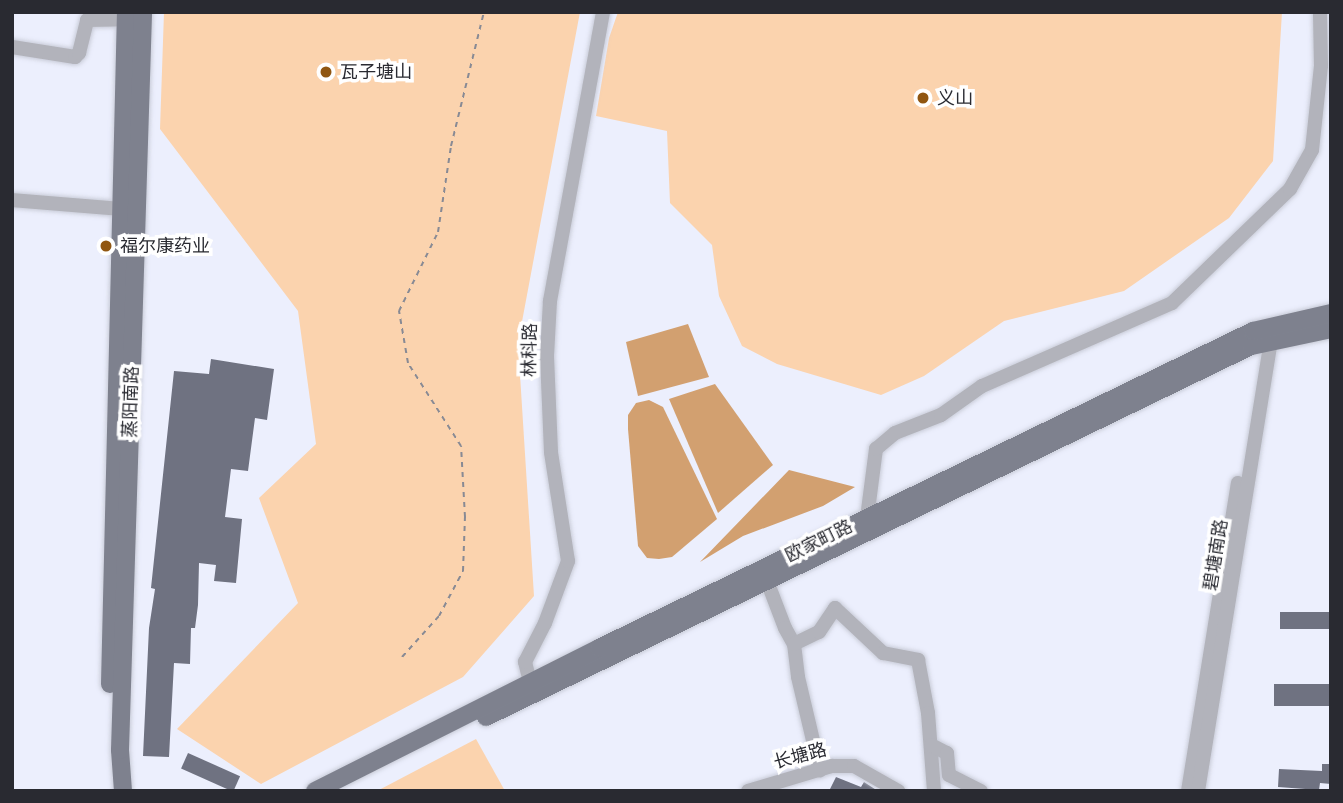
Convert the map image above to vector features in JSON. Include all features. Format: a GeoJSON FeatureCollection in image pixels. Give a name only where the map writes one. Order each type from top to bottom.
{"type":"FeatureCollection","features":[{"type":"Feature","properties":{"kind":"main road","name":"蒸阳南路"},"geometry":{"type":"LineString","coordinates":[[112,791],[108,752],[121,209],[131,14]]}},
{"type":"Feature","properties":{"kind":"main road","name":"蒸阳南路"},"geometry":{"type":"LineString","coordinates":[[123,791],[120,750],[131,14]]}},
{"type":"Feature","properties":{"kind":"main road","name":"欧家町路"},"geometry":{"type":"LineString","coordinates":[[315,791],[530,682],[867,518],[1265,335],[1331,313]]}},
{"type":"Feature","properties":{"kind":"main road","name":"欧家町路"},"geometry":{"type":"LineString","coordinates":[[335,791],[1265,335],[1331,328]]}},
{"type":"Feature","properties":{"kind":"street","name":"林科路"},"geometry":{"type":"LineString","coordinates":[[530,682],[525,662],[545,623],[568,561],[551,452],[547,356],[550,301],[603,12]]}},
{"type":"Feature","properties":{"kind":"street"},"geometry":{"type":"LineString","coordinates":[[867,518],[876,449],[895,433],[941,415],[982,386],[1172,303],[1290,189],[1312,150],[1321,66],[1320,12]]}},
{"type":"Feature","properties":{"kind":"street"},"geometry":{"type":"LineString","coordinates":[[12,47],[75,57],[79,53],[87,20],[131,14]]}},
{"type":"Feature","properties":{"kind":"street"},"geometry":{"type":"LineString","coordinates":[[12,200],[121,209]]}},
{"type":"Feature","properties":{"kind":"street","name":"碧塘南路"},"geometry":{"type":"LineString","coordinates":[[1188,791],[1265,335]]}},
{"type":"Feature","properties":{"kind":"street","name":"碧塘南路"},"geometry":{"type":"LineString","coordinates":[[1198,791],[1265,335]]}},
{"type":"Feature","properties":{"kind":"street"},"geometry":{"type":"LineString","coordinates":[[767,581],[794,644],[798,677],[820,770]]}},
{"type":"Feature","properties":{"kind":"street"},"geometry":{"type":"LineString","coordinates":[[794,644],[819,632],[835,608],[883,653],[919,660],[931,745],[934,791]]}},
{"type":"Feature","properties":{"kind":"street"},"geometry":{"type":"LineString","coordinates":[[931,745],[947,753],[948,791]]}},
{"type":"Feature","properties":{"kind":"street","name":"长塘路"},"geometry":{"type":"LineString","coordinates":[[748,791],[820,770],[854,766],[898,791]]}},
{"type":"Feature","properties":{"kind":"street"},"geometry":{"type":"LineString","coordinates":[[949,775],[981,791]]}},
{"type":"Feature","properties":{"kind":"path"},"geometry":{"type":"LineString","coordinates":[[402,657],[439,616],[463,571],[465,517],[461,446],[408,363],[399,311],[438,232],[451,146],[484,12]]}},
{"type":"Feature","properties":{"kind":"shaded area"},"geometry":{"type":"Polygon","coordinates":[[[164,12],[580,12],[518,343],[534,596],[463,677],[261,784],[177,729],[298,603],[259,498],[316,444],[298,311],[160,129],[164,12]]]}},
{"type":"Feature","properties":{"kind":"shaded area"},"geometry":{"type":"Polygon","coordinates":[[[618,12],[1282,12],[1273,161],[1229,218],[1124,291],[1004,321],[924,376],[881,395],[777,364],[742,346],[719,296],[712,245],[670,203],[667,131],[596,116],[609,38],[618,12]]]}},
{"type":"Feature","properties":{"kind":"shaded area"},"geometry":{"type":"Polygon","coordinates":[[[688,324],[709,377],[638,396],[626,342],[688,324]]]}},
{"type":"Feature","properties":{"kind":"shaded area"},"geometry":{"type":"Polygon","coordinates":[[[715,384],[773,465],[718,513],[669,399],[715,384]]]}},
{"type":"Feature","properties":{"kind":"shaded area"},"geometry":{"type":"Polygon","coordinates":[[[649,400],[663,407],[717,519],[672,557],[659,559],[647,558],[638,546],[628,429],[628,415],[636,403],[649,400]]]}},
{"type":"Feature","properties":{"kind":"shaded area"},"geometry":{"type":"Polygon","coordinates":[[[789,470],[855,487],[823,506],[743,536],[700,562],[789,470]]]}},
{"type":"Feature","properties":{"kind":"shaded area"},"geometry":{"type":"Polygon","coordinates":[[[476,739],[505,791],[377,791],[476,739]]]}},
{"type":"Feature","properties":{"kind":"building"},"geometry":{"type":"Polygon","coordinates":[[[211,359],[274,369],[267,420],[255,418],[248,471],[231,469],[225,517],[242,519],[236,583],[214,581],[216,565],[199,563],[198,605],[195,628],[191,628],[190,664],[174,663],[169,757],[143,756],[149,628],[155,589],[151,588],[174,371],[209,374],[211,359]]]}},
{"type":"Feature","properties":{"kind":"building"},"geometry":{"type":"Polygon","coordinates":[[[1280,612],[1331,612],[1331,629],[1280,629],[1280,612]]]}},
{"type":"Feature","properties":{"kind":"building"},"geometry":{"type":"Polygon","coordinates":[[[1274,684],[1331,684],[1331,706],[1274,706],[1274,684]]]}},
{"type":"Feature","properties":{"kind":"building"},"geometry":{"type":"Polygon","coordinates":[[[188,753],[240,776],[232,791],[181,769],[188,753]]]}},
{"type":"Feature","properties":{"kind":"building"},"geometry":{"type":"Polygon","coordinates":[[[1322,764],[1331,764],[1331,784],[1320,783],[1319,790],[1278,787],[1279,769],[1322,771],[1322,764]]]}},
{"type":"Feature","properties":{"kind":"building"},"geometry":{"type":"Polygon","coordinates":[[[836,777],[861,787],[864,782],[878,791],[829,791],[836,777]]]}},
{"type":"Feature","properties":{"kind":"place","name":"瓦子塘山"},"geometry":{"type":"Point","coordinates":[326,72]}},
{"type":"Feature","properties":{"kind":"place","name":"义山"},"geometry":{"type":"Point","coordinates":[923,98]}},
{"type":"Feature","properties":{"kind":"place","name":"福尔康药业"},"geometry":{"type":"Point","coordinates":[106,246]}}]}
